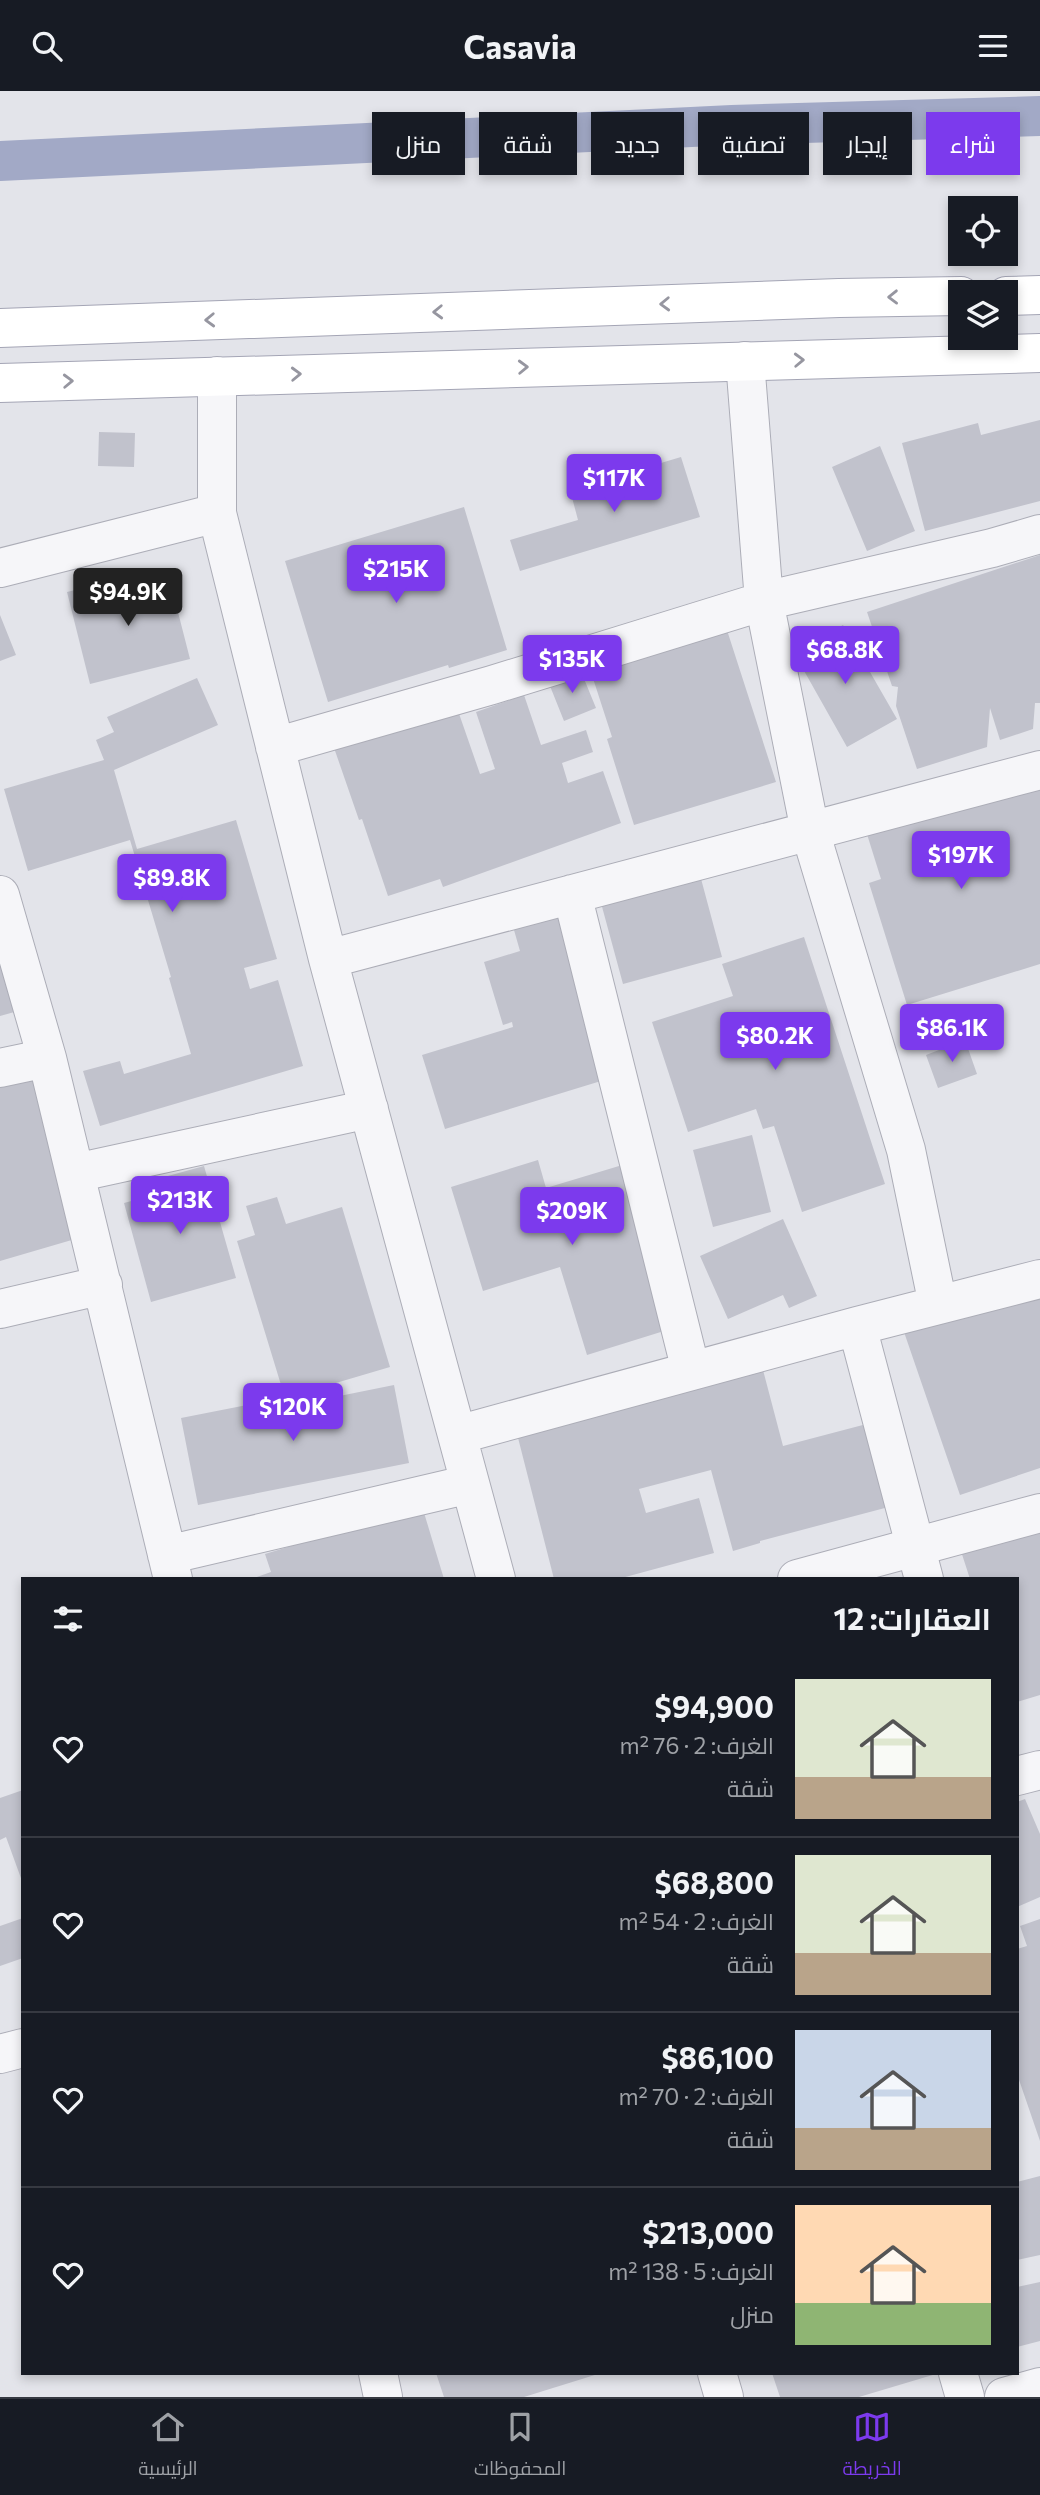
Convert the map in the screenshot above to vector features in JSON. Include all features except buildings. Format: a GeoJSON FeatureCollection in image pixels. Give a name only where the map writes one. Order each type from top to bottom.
{"type":"FeatureCollection","features":[{"type":"Feature","properties":{"kind":"main road"},"geometry":{"type":"LineString","coordinates":[[1018,296],[1040,295]]}},
{"type":"Feature","properties":{"kind":"main road"},"geometry":{"type":"LineString","coordinates":[[0,328],[948,296]]}},
{"type":"Feature","properties":{"kind":"main road"},"geometry":{"type":"LineString","coordinates":[[0,383],[1040,353]]}},
{"type":"Feature","properties":{"kind":"street"},"geometry":{"type":"LineString","coordinates":[[744,361],[764,601],[810,831],[906,1150],[937,1305]]}},
{"type":"Feature","properties":{"kind":"street"},"geometry":{"type":"LineString","coordinates":[[217,376],[217,513],[328,959],[495,1577]]}},
{"type":"Feature","properties":{"kind":"street"},"geometry":{"type":"LineString","coordinates":[[0,568],[217,513]]}},
{"type":"Feature","properties":{"kind":"street"},"geometry":{"type":"LineString","coordinates":[[275,747],[505,681],[764,601],[992,548],[1040,534]]}},
{"type":"Feature","properties":{"kind":"street"},"geometry":{"type":"LineString","coordinates":[[328,959],[1040,770]]}},
{"type":"Feature","properties":{"kind":"street"},"geometry":{"type":"LineString","coordinates":[[572,894],[691,1371]]}},
{"type":"Feature","properties":{"kind":"street"},"geometry":{"type":"LineString","coordinates":[[0,895],[47,1058],[170,1567],[470,1484]]}},
{"type":"Feature","properties":{"kind":"street"},"geometry":{"type":"LineString","coordinates":[[0,1068],[47,1058]]}},
{"type":"Feature","properties":{"kind":"street"},"geometry":{"type":"LineString","coordinates":[[75,1173],[369,1109]]}},
{"type":"Feature","properties":{"kind":"street"},"geometry":{"type":"LineString","coordinates":[[457,1435],[1040,1279]]}},
{"type":"Feature","properties":{"kind":"street"},"geometry":{"type":"LineString","coordinates":[[0,1309],[103,1285]]}},
{"type":"Feature","properties":{"kind":"street"},"geometry":{"type":"LineString","coordinates":[[857,1326],[920,1563]]}},
{"type":"Feature","properties":{"kind":"street"},"geometry":{"type":"LineString","coordinates":[[812,1577],[920,1563],[1040,1513]]}},
{"type":"Feature","properties":{"kind":"street"},"geometry":{"type":"LineString","coordinates":[[0,2054],[21,2048]]}},
{"type":"Feature","properties":{"kind":"street"},"geometry":{"type":"LineString","coordinates":[[378,2375],[383,2397]]}},
{"type":"Feature","properties":{"kind":"street"},"geometry":{"type":"LineString","coordinates":[[718,2375],[724,2397]]}},
{"type":"Feature","properties":{"kind":"street"},"geometry":{"type":"LineString","coordinates":[[959,2375],[965,2397]]}},
{"type":"Feature","properties":{"kind":"street"},"geometry":{"type":"LineString","coordinates":[[1004,2397],[1040,2387]]}},
{"type":"Feature","properties":{"kind":"waterway"},"geometry":{"type":"LineString","coordinates":[[0,161],[732,125],[1040,116]]}}]}
